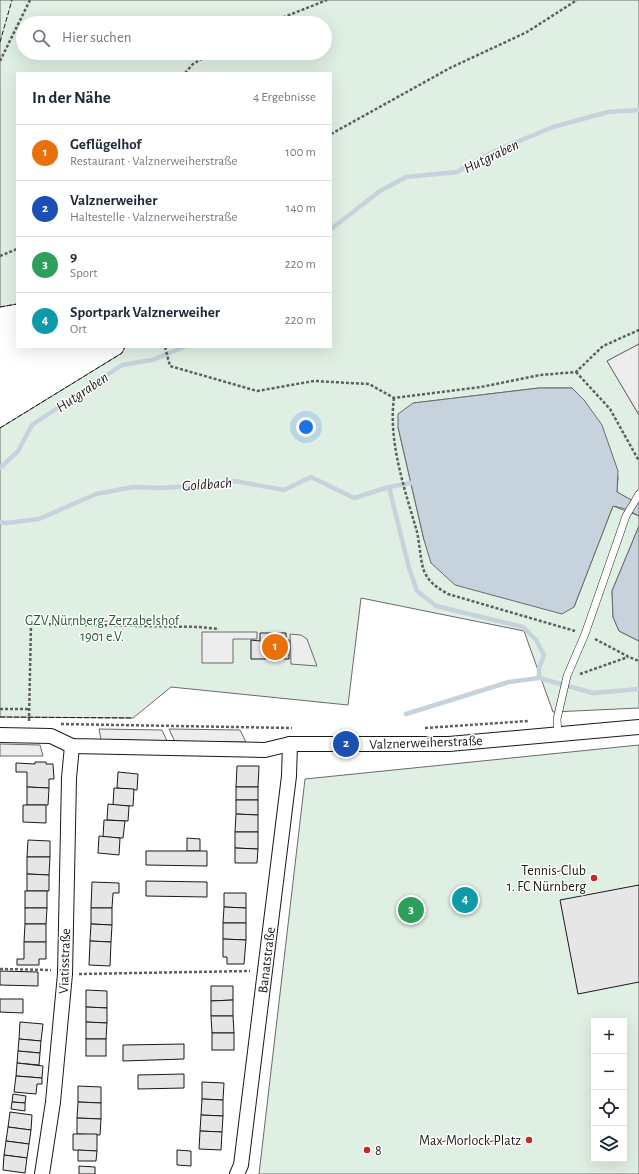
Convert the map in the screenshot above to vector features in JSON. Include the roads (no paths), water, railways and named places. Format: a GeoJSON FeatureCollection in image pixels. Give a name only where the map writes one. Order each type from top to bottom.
{"type":"FeatureCollection","features":[{"type":"Feature","properties":{"kind":"street","name":"Valznerweiherstraße"},"geometry":{"type":"LineString","coordinates":[[0,735],[51,736],[72,746],[265,750],[290,744],[450,744],[639,727]]}},
{"type":"Feature","properties":{"kind":"street","name":"Banatstraße"},"geometry":{"type":"LineString","coordinates":[[237,1174],[241,1165],[290,776],[290,744]]}},
{"type":"Feature","properties":{"kind":"street","name":"Viatisstraße"},"geometry":{"type":"LineString","coordinates":[[42,1174],[53,1102],[65,974],[69,778],[72,746]]}},
{"type":"Feature","properties":{"kind":"lane"},"geometry":{"type":"LineString","coordinates":[[558,734],[556,719],[567,676],[585,634],[626,516],[637,497]]}},
{"type":"Feature","properties":{"kind":"waterway","name":"Hutgraben"},"geometry":{"type":"LineString","coordinates":[[332,228],[380,191],[406,177],[457,172],[495,151],[553,127],[608,112],[639,110]]}},
{"type":"Feature","properties":{"kind":"waterway","name":"Hutgraben"},"geometry":{"type":"LineString","coordinates":[[0,468],[18,451],[32,425],[122,365],[152,360],[182,348]]}},
{"type":"Feature","properties":{"kind":"waterway","name":"Goldbach"},"geometry":{"type":"LineString","coordinates":[[0,522],[6,523],[39,519],[96,494],[133,487],[160,488],[209,485],[235,481],[284,490],[311,477],[354,498],[389,487],[411,483]]}},
{"type":"Feature","properties":{"kind":"waterway"},"geometry":{"type":"LineString","coordinates":[[389,487],[409,568],[417,591],[436,606],[523,627],[536,640],[544,655],[539,668],[539,678]]}},
{"type":"Feature","properties":{"kind":"waterway"},"geometry":{"type":"LineString","coordinates":[[406,714],[509,682],[539,678],[593,693],[639,689]]}},
{"type":"Feature","properties":{"kind":"place","name":"Geflügelhof"},"geometry":{"type":"Point","coordinates":[275,647]}},
{"type":"Feature","properties":{"kind":"place","name":"Valznerweiher"},"geometry":{"type":"Point","coordinates":[346,744]}},
{"type":"Feature","properties":{"kind":"place","name":"Tennis-Club 1. FC Nürnberg"},"geometry":{"type":"Point","coordinates":[594,878]}},
{"type":"Feature","properties":{"kind":"place","name":"Sportpark Valznerweiher"},"geometry":{"type":"Point","coordinates":[465,900]}},
{"type":"Feature","properties":{"kind":"place","name":"9"},"geometry":{"type":"Point","coordinates":[411,910]}},
{"type":"Feature","properties":{"kind":"place","name":"Max-Morlock-Platz"},"geometry":{"type":"Point","coordinates":[529,1140]}},
{"type":"Feature","properties":{"kind":"place","name":"8"},"geometry":{"type":"Point","coordinates":[367,1150]}},
{"type":"Feature","properties":{"kind":"park label","name":"GZV Nürnberg-Zerzabelshof 1901 e.V."},"geometry":{"type":"Point","coordinates":[102,628]}}]}
